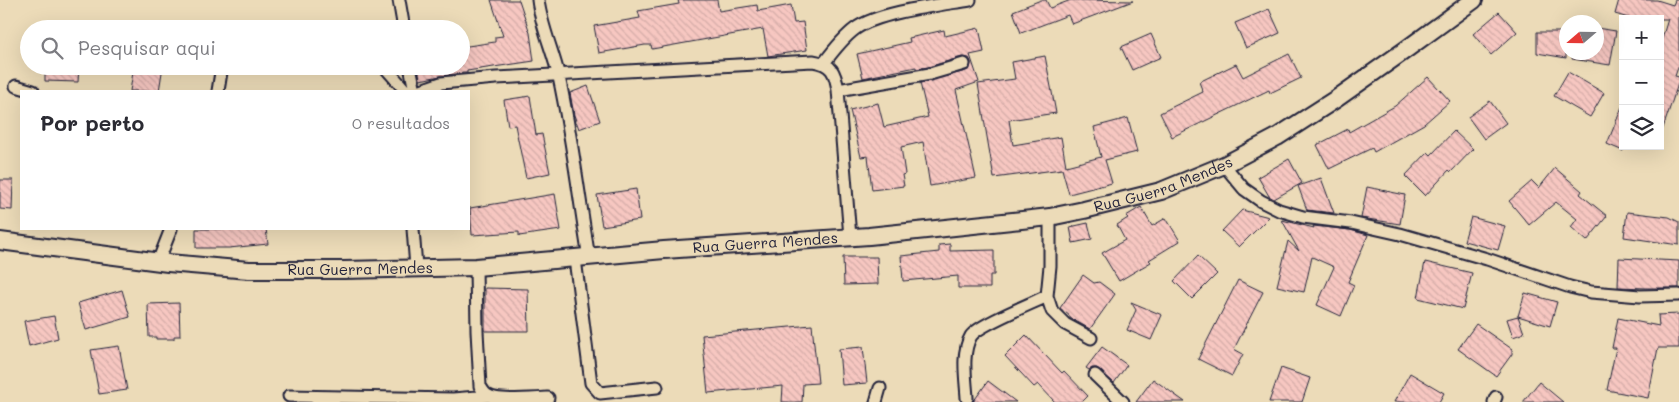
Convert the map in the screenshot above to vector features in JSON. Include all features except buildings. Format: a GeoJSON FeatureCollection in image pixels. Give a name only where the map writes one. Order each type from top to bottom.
{"type":"FeatureCollection","features":[{"type":"Feature","properties":{"kind":"street"},"geometry":{"type":"LineString","coordinates":[[399,0],[402,20]]}},
{"type":"Feature","properties":{"kind":"street"},"geometry":{"type":"LineString","coordinates":[[538,0],[539,11],[558,75],[568,120],[582,258],[591,383],[600,393],[656,387]]}},
{"type":"Feature","properties":{"kind":"street"},"geometry":{"type":"LineString","coordinates":[[824,63],[854,29],[865,23],[879,18],[970,0]]}},
{"type":"Feature","properties":{"kind":"street","name":"Rua Guerra Mendes"},"geometry":{"type":"LineString","coordinates":[[0,241],[158,262],[249,270],[344,270],[476,266],[850,237],[1050,217],[1161,191],[1224,165],[1276,137],[1336,98],[1474,0]]}},
{"type":"Feature","properties":{"kind":"street"},"geometry":{"type":"LineString","coordinates":[[419,90],[441,83],[558,75],[812,61],[824,63],[831,68],[836,78],[838,90],[850,237]]}},
{"type":"Feature","properties":{"kind":"street"},"geometry":{"type":"LineString","coordinates":[[838,90],[930,74],[964,64]]}},
{"type":"Feature","properties":{"kind":"street"},"geometry":{"type":"LineString","coordinates":[[218,90],[221,75]]}},
{"type":"Feature","properties":{"kind":"street"},"geometry":{"type":"LineString","coordinates":[[392,75],[405,90]]}},
{"type":"Feature","properties":{"kind":"street"},"geometry":{"type":"LineString","coordinates":[[412,75],[416,90]]}},
{"type":"Feature","properties":{"kind":"street"},"geometry":{"type":"LineString","coordinates":[[16,86],[30,90]]}},
{"type":"Feature","properties":{"kind":"street"},"geometry":{"type":"LineString","coordinates":[[1224,165],[1244,189],[1261,201],[1279,210],[1303,217],[1352,223],[1400,234],[1591,292],[1640,296],[1679,295]]}},
{"type":"Feature","properties":{"kind":"street"},"geometry":{"type":"LineString","coordinates":[[1050,217],[1050,266],[1047,296],[1052,311],[1064,324],[1091,338]]}},
{"type":"Feature","properties":{"kind":"street"},"geometry":{"type":"LineString","coordinates":[[158,262],[170,230]]}},
{"type":"Feature","properties":{"kind":"street"},"geometry":{"type":"LineString","coordinates":[[413,230],[416,267]]}},
{"type":"Feature","properties":{"kind":"street"},"geometry":{"type":"LineString","coordinates":[[476,266],[480,386],[489,396]]}},
{"type":"Feature","properties":{"kind":"street"},"geometry":{"type":"LineString","coordinates":[[966,398],[965,355],[971,335],[984,325],[1047,296]]}},
{"type":"Feature","properties":{"kind":"street"},"geometry":{"type":"LineString","coordinates":[[1095,376],[1123,402]]}},
{"type":"Feature","properties":{"kind":"street"},"geometry":{"type":"LineString","coordinates":[[876,402],[880,388]]}},
{"type":"Feature","properties":{"kind":"street"},"geometry":{"type":"LineString","coordinates":[[290,396],[454,399],[489,396],[507,399],[548,398]]}}]}
